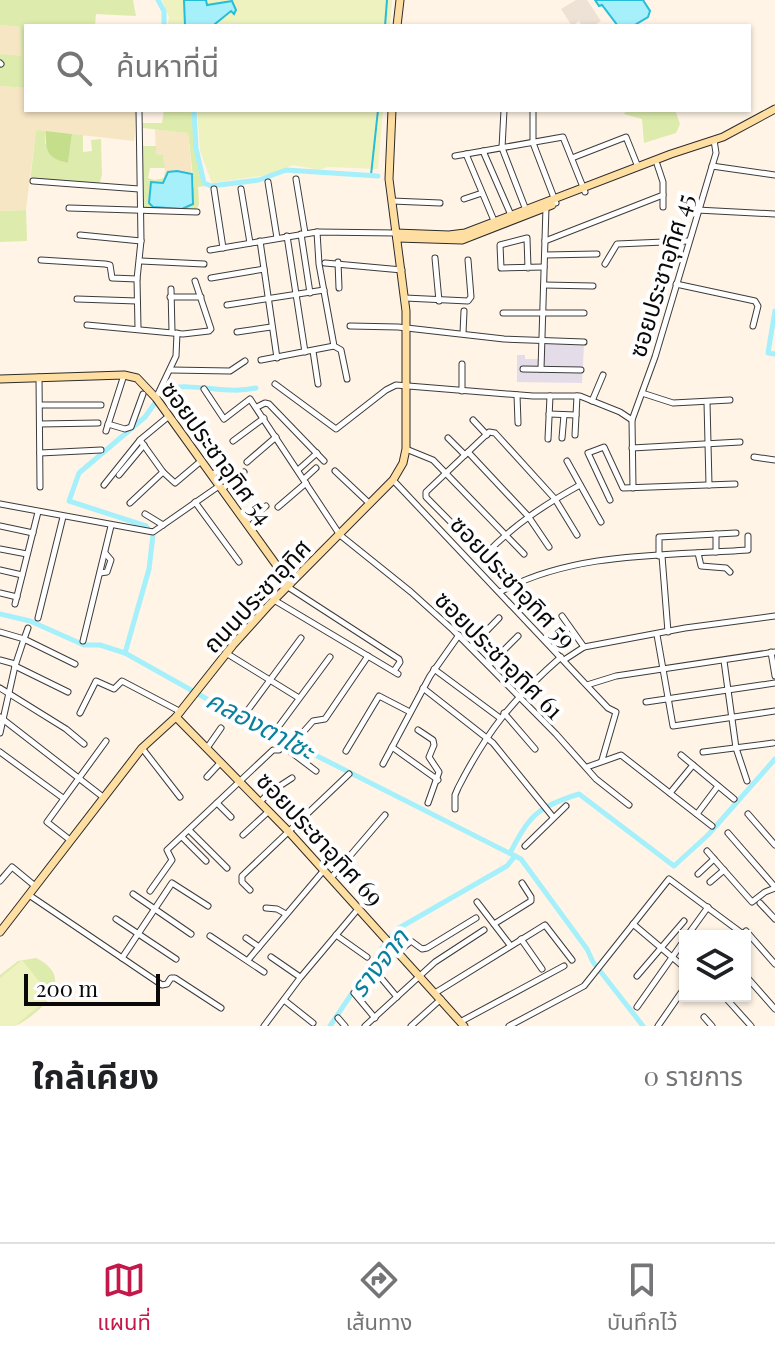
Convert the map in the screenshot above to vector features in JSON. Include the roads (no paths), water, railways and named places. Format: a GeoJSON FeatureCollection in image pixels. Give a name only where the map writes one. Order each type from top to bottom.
{"type":"FeatureCollection","features":[{"type":"Feature","properties":{"kind":"main road"},"geometry":{"type":"LineString","coordinates":[[397,24],[400,0]]}},
{"type":"Feature","properties":{"kind":"main road","name":"ถนนประชาอุทิศ"},"geometry":{"type":"LineString","coordinates":[[0,932],[142,748],[179,714],[226,653],[274,600],[371,504],[393,480],[403,463],[406,449],[406,328],[402,270],[391,201],[392,112]]}},
{"type":"Feature","properties":{"kind":"main road"},"geometry":{"type":"LineString","coordinates":[[394,235],[459,241],[550,202],[715,142],[775,112]]}},
{"type":"Feature","properties":{"kind":"main road"},"geometry":{"type":"LineString","coordinates":[[584,190],[638,167],[715,142]]}},
{"type":"Feature","properties":{"kind":"main road"},"geometry":{"type":"LineString","coordinates":[[499,223],[511,215],[527,212]]}},
{"type":"Feature","properties":{"kind":"main road"},"geometry":{"type":"LineString","coordinates":[[0,379],[124,375]]}},
{"type":"Feature","properties":{"kind":"main road","name":"ซอยประชาอุทิศ 54"},"geometry":{"type":"LineString","coordinates":[[124,375],[137,378],[156,398],[289,585]]}},
{"type":"Feature","properties":{"kind":"main road","name":"ซอยประชาอุทิศ 69"},"geometry":{"type":"LineString","coordinates":[[179,714],[462,1024]]}},
{"type":"Feature","properties":{"kind":"street"},"geometry":{"type":"LineString","coordinates":[[138,328],[137,279],[141,261],[139,112]]}},
{"type":"Feature","properties":{"kind":"street"},"geometry":{"type":"LineString","coordinates":[[504,112],[502,148],[527,212]]}},
{"type":"Feature","properties":{"kind":"street"},"geometry":{"type":"LineString","coordinates":[[533,112],[533,143],[550,202],[545,241],[541,369]]}},
{"type":"Feature","properties":{"kind":"street"},"geometry":{"type":"LineString","coordinates":[[455,156],[563,137],[584,190]]}},
{"type":"Feature","properties":{"kind":"street"},"geometry":{"type":"LineString","coordinates":[[572,158],[626,137],[638,167]]}},
{"type":"Feature","properties":{"kind":"street","name":"ซอยประชาอุทิศ 45"},"geometry":{"type":"LineString","coordinates":[[632,420],[664,330],[716,153],[715,142]]}},
{"type":"Feature","properties":{"kind":"street"},"geometry":{"type":"LineString","coordinates":[[483,151],[511,215]]}},
{"type":"Feature","properties":{"kind":"street"},"geometry":{"type":"LineString","coordinates":[[466,154],[482,193],[511,240]]}},
{"type":"Feature","properties":{"kind":"street"},"geometry":{"type":"LineString","coordinates":[[657,164],[663,182],[663,207]]}},
{"type":"Feature","properties":{"kind":"street"},"geometry":{"type":"LineString","coordinates":[[712,166],[775,175]]}},
{"type":"Feature","properties":{"kind":"street"},"geometry":{"type":"LineString","coordinates":[[296,179],[310,293]]}},
{"type":"Feature","properties":{"kind":"street"},"geometry":{"type":"LineString","coordinates":[[33,181],[139,189]]}},
{"type":"Feature","properties":{"kind":"street"},"geometry":{"type":"LineString","coordinates":[[268,182],[277,238]]}},
{"type":"Feature","properties":{"kind":"street"},"geometry":{"type":"LineString","coordinates":[[214,189],[223,248]]}},
{"type":"Feature","properties":{"kind":"street"},"geometry":{"type":"LineString","coordinates":[[241,189],[250,243]]}},
{"type":"Feature","properties":{"kind":"street"},"geometry":{"type":"LineString","coordinates":[[464,199],[482,193]]}},
{"type":"Feature","properties":{"kind":"street"},"geometry":{"type":"LineString","coordinates":[[545,241],[663,195]]}},
{"type":"Feature","properties":{"kind":"street"},"geometry":{"type":"LineString","coordinates":[[391,201],[440,203]]}},
{"type":"Feature","properties":{"kind":"street"},"geometry":{"type":"LineString","coordinates":[[69,208],[197,212]]}},
{"type":"Feature","properties":{"kind":"street"},"geometry":{"type":"LineString","coordinates":[[697,210],[775,214]]}},
{"type":"Feature","properties":{"kind":"street"},"geometry":{"type":"LineString","coordinates":[[317,232],[334,346]]}},
{"type":"Feature","properties":{"kind":"street"},"geometry":{"type":"LineString","coordinates":[[210,250],[317,232],[394,235]]}},
{"type":"Feature","properties":{"kind":"street"},"geometry":{"type":"LineString","coordinates":[[80,235],[141,241]]}},
{"type":"Feature","properties":{"kind":"street"},"geometry":{"type":"LineString","coordinates":[[287,236],[305,352]]}},
{"type":"Feature","properties":{"kind":"street"},"geometry":{"type":"LineString","coordinates":[[528,268],[527,238],[500,245],[500,267],[528,268],[544,267]]}},
{"type":"Feature","properties":{"kind":"street"},"geometry":{"type":"LineString","coordinates":[[260,241],[277,358]]}},
{"type":"Feature","properties":{"kind":"street"},"geometry":{"type":"LineString","coordinates":[[605,264],[617,244],[688,241]]}},
{"type":"Feature","properties":{"kind":"street"},"geometry":{"type":"LineString","coordinates":[[545,255],[597,254]]}},
{"type":"Feature","properties":{"kind":"street"},"geometry":{"type":"LineString","coordinates":[[435,258],[439,301]]}},
{"type":"Feature","properties":{"kind":"street"},"geometry":{"type":"LineString","coordinates":[[41,260],[105,264],[110,265],[114,279],[137,279]]}},
{"type":"Feature","properties":{"kind":"street"},"geometry":{"type":"LineString","coordinates":[[405,298],[470,300],[468,260]]}},
{"type":"Feature","properties":{"kind":"street"},"geometry":{"type":"LineString","coordinates":[[141,261],[204,264]]}},
{"type":"Feature","properties":{"kind":"street"},"geometry":{"type":"LineString","coordinates":[[338,262],[339,288]]}},
{"type":"Feature","properties":{"kind":"street"},"geometry":{"type":"LineString","coordinates":[[325,263],[402,270]]}},
{"type":"Feature","properties":{"kind":"street"},"geometry":{"type":"LineString","coordinates":[[211,278],[264,269]]}},
{"type":"Feature","properties":{"kind":"street"},"geometry":{"type":"LineString","coordinates":[[87,325],[174,333],[210,330],[195,281]]}},
{"type":"Feature","properties":{"kind":"street"},"geometry":{"type":"LineString","coordinates":[[676,284],[755,301],[758,306],[753,326]]}},
{"type":"Feature","properties":{"kind":"street"},"geometry":{"type":"LineString","coordinates":[[544,285],[593,286]]}},
{"type":"Feature","properties":{"kind":"street"},"geometry":{"type":"LineString","coordinates":[[156,398],[176,356],[171,289]]}},
{"type":"Feature","properties":{"kind":"street"},"geometry":{"type":"LineString","coordinates":[[227,305],[324,290]]}},
{"type":"Feature","properties":{"kind":"street"},"geometry":{"type":"LineString","coordinates":[[170,297],[201,297]]}},
{"type":"Feature","properties":{"kind":"street"},"geometry":{"type":"LineString","coordinates":[[77,299],[137,301]]}},
{"type":"Feature","properties":{"kind":"street"},"geometry":{"type":"LineString","coordinates":[[463,333],[464,311]]}},
{"type":"Feature","properties":{"kind":"street"},"geometry":{"type":"LineString","coordinates":[[503,313],[584,313]]}},
{"type":"Feature","properties":{"kind":"street"},"geometry":{"type":"LineString","coordinates":[[350,326],[406,328],[504,339],[584,342]]}},
{"type":"Feature","properties":{"kind":"street"},"geometry":{"type":"LineString","coordinates":[[237,332],[271,327]]}},
{"type":"Feature","properties":{"kind":"street"},"geometry":{"type":"LineString","coordinates":[[261,360],[334,346],[341,350],[347,379]]}},
{"type":"Feature","properties":{"kind":"street"},"geometry":{"type":"LineString","coordinates":[[313,351],[318,384]]}},
{"type":"Feature","properties":{"kind":"street"},"geometry":{"type":"LineString","coordinates":[[171,370],[230,371],[245,361]]}},
{"type":"Feature","properties":{"kind":"street"},"geometry":{"type":"LineString","coordinates":[[462,364],[462,391]]}},
{"type":"Feature","properties":{"kind":"street"},"geometry":{"type":"LineString","coordinates":[[523,369],[581,370]]}},
{"type":"Feature","properties":{"kind":"street"},"geometry":{"type":"LineString","coordinates":[[124,375],[107,427],[131,427],[143,394]]}},
{"type":"Feature","properties":{"kind":"street"},"geometry":{"type":"LineString","coordinates":[[592,401],[603,375]]}},
{"type":"Feature","properties":{"kind":"street"},"geometry":{"type":"LineString","coordinates":[[39,376],[40,487]]}},
{"type":"Feature","properties":{"kind":"street"},"geometry":{"type":"LineString","coordinates":[[275,384],[336,429],[396,385],[517,395],[577,396],[632,420],[633,488]]}},
{"type":"Feature","properties":{"kind":"street"},"geometry":{"type":"LineString","coordinates":[[204,389],[224,419],[250,399],[257,407],[269,404],[324,461]]}},
{"type":"Feature","properties":{"kind":"street"},"geometry":{"type":"LineString","coordinates":[[642,393],[669,403],[730,400]]}},
{"type":"Feature","properties":{"kind":"street"},"geometry":{"type":"LineString","coordinates":[[517,395],[518,423]]}},
{"type":"Feature","properties":{"kind":"street"},"geometry":{"type":"LineString","coordinates":[[548,439],[550,396]]}},
{"type":"Feature","properties":{"kind":"street"},"geometry":{"type":"LineString","coordinates":[[575,435],[577,396]]}},
{"type":"Feature","properties":{"kind":"street"},"geometry":{"type":"LineString","coordinates":[[707,402],[709,485]]}},
{"type":"Feature","properties":{"kind":"street"},"geometry":{"type":"LineString","coordinates":[[40,405],[101,405]]}},
{"type":"Feature","properties":{"kind":"street","name":"ซอยประชาอุทิศ 61"},"geometry":{"type":"LineString","coordinates":[[257,407],[340,535],[459,635],[596,779],[629,805]]}},
{"type":"Feature","properties":{"kind":"street"},"geometry":{"type":"LineString","coordinates":[[549,414],[576,415]]}},
{"type":"Feature","properties":{"kind":"street"},"geometry":{"type":"LineString","coordinates":[[562,438],[564,415]]}},
{"type":"Feature","properties":{"kind":"street"},"geometry":{"type":"LineString","coordinates":[[104,485],[169,416]]}},
{"type":"Feature","properties":{"kind":"street"},"geometry":{"type":"LineString","coordinates":[[233,441],[264,418]]}},
{"type":"Feature","properties":{"kind":"street"},"geometry":{"type":"LineString","coordinates":[[473,420],[487,435]]}},
{"type":"Feature","properties":{"kind":"street"},"geometry":{"type":"LineString","coordinates":[[40,424],[98,423]]}},
{"type":"Feature","properties":{"kind":"street"},"geometry":{"type":"LineString","coordinates":[[510,582],[426,497],[426,492],[492,431],[555,499],[577,535]]}},
{"type":"Feature","properties":{"kind":"street"},"geometry":{"type":"LineString","coordinates":[[247,462],[276,437]]}},
{"type":"Feature","properties":{"kind":"street"},"geometry":{"type":"LineString","coordinates":[[448,438],[528,516],[549,547]]}},
{"type":"Feature","properties":{"kind":"street"},"geometry":{"type":"LineString","coordinates":[[209,439],[226,464],[212,475]]}},
{"type":"Feature","properties":{"kind":"street"},"geometry":{"type":"LineString","coordinates":[[632,448],[740,442]]}},
{"type":"Feature","properties":{"kind":"street"},"geometry":{"type":"LineString","coordinates":[[142,443],[175,483],[201,461]]}},
{"type":"Feature","properties":{"kind":"street"},"geometry":{"type":"LineString","coordinates":[[119,475],[142,443]]}},
{"type":"Feature","properties":{"kind":"street"},"geometry":{"type":"LineString","coordinates":[[610,500],[588,453],[604,447],[623,488],[735,484]]}},
{"type":"Feature","properties":{"kind":"street"},"geometry":{"type":"LineString","coordinates":[[406,449],[431,458],[524,554]]}},
{"type":"Feature","properties":{"kind":"street"},"geometry":{"type":"LineString","coordinates":[[40,453],[101,450]]}},
{"type":"Feature","properties":{"kind":"street"},"geometry":{"type":"LineString","coordinates":[[298,470],[317,453]]}},
{"type":"Feature","properties":{"kind":"street"},"geometry":{"type":"LineString","coordinates":[[754,457],[775,460]]}},
{"type":"Feature","properties":{"kind":"street"},"geometry":{"type":"LineString","coordinates":[[567,461],[601,522]]}},
{"type":"Feature","properties":{"kind":"street"},"geometry":{"type":"LineString","coordinates":[[278,507],[316,468]]}},
{"type":"Feature","properties":{"kind":"street"},"geometry":{"type":"LineString","coordinates":[[335,471],[371,504]]}},
{"type":"Feature","properties":{"kind":"street"},"geometry":{"type":"LineString","coordinates":[[130,503],[163,472]]}},
{"type":"Feature","properties":{"kind":"street"},"geometry":{"type":"LineString","coordinates":[[0,504],[150,532],[244,472]]}},
{"type":"Feature","properties":{"kind":"street","name":"ซอยประชาอุทิศ 59"},"geometry":{"type":"LineString","coordinates":[[393,480],[608,708],[617,709],[602,760]]}},
{"type":"Feature","properties":{"kind":"street"},"geometry":{"type":"LineString","coordinates":[[484,556],[528,516],[580,485]]}},
{"type":"Feature","properties":{"kind":"street"},"geometry":{"type":"LineString","coordinates":[[195,502],[239,562]]}},
{"type":"Feature","properties":{"kind":"street"},"geometry":{"type":"LineString","coordinates":[[245,522],[266,506]]}},
{"type":"Feature","properties":{"kind":"street"},"geometry":{"type":"LineString","coordinates":[[0,593],[16,600],[38,512]]}},
{"type":"Feature","properties":{"kind":"street"},"geometry":{"type":"LineString","coordinates":[[145,514],[163,525]]}},
{"type":"Feature","properties":{"kind":"street"},"geometry":{"type":"LineString","coordinates":[[38,618],[63,517]]}},
{"type":"Feature","properties":{"kind":"street"},"geometry":{"type":"LineString","coordinates":[[0,526],[33,533]]}},
{"type":"Feature","properties":{"kind":"street"},"geometry":{"type":"LineString","coordinates":[[83,641],[100,573],[107,572],[111,560],[105,553],[111,526]]}},
{"type":"Feature","properties":{"kind":"street"},"geometry":{"type":"LineString","coordinates":[[668,632],[659,537],[736,533]]}},
{"type":"Feature","properties":{"kind":"street"},"geometry":{"type":"LineString","coordinates":[[716,534],[716,552]]}},
{"type":"Feature","properties":{"kind":"street"},"geometry":{"type":"LineString","coordinates":[[500,592],[527,577],[570,566],[749,549],[748,536]]}},
{"type":"Feature","properties":{"kind":"street"},"geometry":{"type":"LineString","coordinates":[[0,549],[27,554]]}},
{"type":"Feature","properties":{"kind":"street"},"geometry":{"type":"LineString","coordinates":[[698,553],[701,566],[726,568],[730,572]]}},
{"type":"Feature","properties":{"kind":"street"},"geometry":{"type":"LineString","coordinates":[[0,570],[22,575]]}},
{"type":"Feature","properties":{"kind":"street"},"geometry":{"type":"LineString","coordinates":[[274,600],[396,673],[399,659],[289,585]]}},
{"type":"Feature","properties":{"kind":"street"},"geometry":{"type":"LineString","coordinates":[[562,616],[584,647]]}},
{"type":"Feature","properties":{"kind":"street"},"geometry":{"type":"LineString","coordinates":[[455,809],[455,795],[486,737],[519,696],[562,658],[584,647],[775,616]]}},
{"type":"Feature","properties":{"kind":"street"},"geometry":{"type":"LineString","coordinates":[[471,647],[499,618]]}},
{"type":"Feature","properties":{"kind":"street"},"geometry":{"type":"LineString","coordinates":[[0,733],[15,665],[28,628]]}},
{"type":"Feature","properties":{"kind":"street"},"geometry":{"type":"LineString","coordinates":[[0,632],[24,639],[75,664]]}},
{"type":"Feature","properties":{"kind":"street"},"geometry":{"type":"LineString","coordinates":[[383,764],[434,669],[459,635]]}},
{"type":"Feature","properties":{"kind":"street"},"geometry":{"type":"LineString","coordinates":[[657,635],[673,726],[775,711]]}},
{"type":"Feature","properties":{"kind":"street"},"geometry":{"type":"LineString","coordinates":[[489,665],[518,636]]}},
{"type":"Feature","properties":{"kind":"street"},"geometry":{"type":"LineString","coordinates":[[245,714],[301,638]]}},
{"type":"Feature","properties":{"kind":"street"},"geometry":{"type":"LineString","coordinates":[[587,685],[616,676],[773,652],[775,676]]}},
{"type":"Feature","properties":{"kind":"street"},"geometry":{"type":"LineString","coordinates":[[226,653],[299,698]]}},
{"type":"Feature","properties":{"kind":"street"},"geometry":{"type":"LineString","coordinates":[[298,738],[315,720],[325,719],[368,656]]}},
{"type":"Feature","properties":{"kind":"street"},"geometry":{"type":"LineString","coordinates":[[276,730],[330,657]]}},
{"type":"Feature","properties":{"kind":"street"},"geometry":{"type":"LineString","coordinates":[[0,660],[68,692]]}},
{"type":"Feature","properties":{"kind":"street"},"geometry":{"type":"LineString","coordinates":[[724,661],[736,748],[747,781]]}},
{"type":"Feature","properties":{"kind":"street"},"geometry":{"type":"LineString","coordinates":[[434,669],[502,715],[535,749]]}},
{"type":"Feature","properties":{"kind":"street"},"geometry":{"type":"LineString","coordinates":[[80,713],[96,681],[114,689],[122,681],[179,714]]}},
{"type":"Feature","properties":{"kind":"street"},"geometry":{"type":"LineString","coordinates":[[646,702],[775,683]]}},
{"type":"Feature","properties":{"kind":"street"},"geometry":{"type":"LineString","coordinates":[[0,688],[84,744]]}},
{"type":"Feature","properties":{"kind":"street"},"geometry":{"type":"LineString","coordinates":[[423,688],[486,737],[553,817]]}},
{"type":"Feature","properties":{"kind":"street"},"geometry":{"type":"LineString","coordinates":[[346,751],[379,696],[410,712]]}},
{"type":"Feature","properties":{"kind":"street"},"geometry":{"type":"LineString","coordinates":[[2,718],[103,797]]}},
{"type":"Feature","properties":{"kind":"street"},"geometry":{"type":"LineString","coordinates":[[207,748],[221,728]]}},
{"type":"Feature","properties":{"kind":"street"},"geometry":{"type":"LineString","coordinates":[[418,730],[434,743],[428,755],[439,772],[428,803]]}},
{"type":"Feature","properties":{"kind":"street"},"geometry":{"type":"LineString","coordinates":[[70,840],[47,822],[106,741]]}},
{"type":"Feature","properties":{"kind":"street"},"geometry":{"type":"LineString","coordinates":[[703,752],[773,743]]}},
{"type":"Feature","properties":{"kind":"street"},"geometry":{"type":"LineString","coordinates":[[150,891],[172,860],[167,850],[273,750],[279,750],[284,744],[316,771]]}},
{"type":"Feature","properties":{"kind":"street"},"geometry":{"type":"LineString","coordinates":[[392,747],[438,780]]}},
{"type":"Feature","properties":{"kind":"street"},"geometry":{"type":"LineString","coordinates":[[142,748],[180,797]]}},
{"type":"Feature","properties":{"kind":"street"},"geometry":{"type":"LineString","coordinates":[[0,752],[62,798]]}},
{"type":"Feature","properties":{"kind":"street"},"geometry":{"type":"LineString","coordinates":[[587,767],[621,755],[712,826]]}},
{"type":"Feature","properties":{"kind":"street"},"geometry":{"type":"LineString","coordinates":[[681,755],[734,799]]}},
{"type":"Feature","properties":{"kind":"street"},"geometry":{"type":"LineString","coordinates":[[207,777],[221,762]]}},
{"type":"Feature","properties":{"kind":"street"},"geometry":{"type":"LineString","coordinates":[[670,793],[693,765]]}},
{"type":"Feature","properties":{"kind":"street"},"geometry":{"type":"LineString","coordinates":[[250,890],[242,882],[242,876],[349,774]]}},
{"type":"Feature","properties":{"kind":"street"},"geometry":{"type":"LineString","coordinates":[[260,802],[292,778]]}},
{"type":"Feature","properties":{"kind":"street"},"geometry":{"type":"LineString","coordinates":[[697,814],[718,786]]}},
{"type":"Feature","properties":{"kind":"street"},"geometry":{"type":"LineString","coordinates":[[244,802],[252,794]]}},
{"type":"Feature","properties":{"kind":"street"},"geometry":{"type":"LineString","coordinates":[[217,803],[231,817]]}},
{"type":"Feature","properties":{"kind":"street"},"geometry":{"type":"LineString","coordinates":[[525,846],[566,806]]}},
{"type":"Feature","properties":{"kind":"street"},"geometry":{"type":"LineString","coordinates":[[243,835],[269,811]]}},
{"type":"Feature","properties":{"kind":"street"},"geometry":{"type":"LineString","coordinates":[[748,814],[775,845]]}},
{"type":"Feature","properties":{"kind":"street"},"geometry":{"type":"LineString","coordinates":[[331,878],[385,815]]}},
{"type":"Feature","properties":{"kind":"street"},"geometry":{"type":"LineString","coordinates":[[189,830],[227,868]]}},
{"type":"Feature","properties":{"kind":"street"},"geometry":{"type":"LineString","coordinates":[[707,851],[752,902],[775,888],[728,833]]}},
{"type":"Feature","properties":{"kind":"street"},"geometry":{"type":"LineString","coordinates":[[182,837],[206,861]]}},
{"type":"Feature","properties":{"kind":"street"},"geometry":{"type":"LineString","coordinates":[[698,874],[714,859]]}},
{"type":"Feature","properties":{"kind":"street"},"geometry":{"type":"LineString","coordinates":[[0,881],[12,867],[35,886]]}},
{"type":"Feature","properties":{"kind":"street"},"geometry":{"type":"LineString","coordinates":[[248,960],[324,870]]}},
{"type":"Feature","properties":{"kind":"street"},"geometry":{"type":"LineString","coordinates":[[710,882],[724,870]]}},
{"type":"Feature","properties":{"kind":"street"},"geometry":{"type":"LineString","coordinates":[[509,1026],[581,988],[599,970],[670,878],[740,930]]}},
{"type":"Feature","properties":{"kind":"street"},"geometry":{"type":"LineString","coordinates":[[122,958],[172,883],[208,906]]}},
{"type":"Feature","properties":{"kind":"street"},"geometry":{"type":"LineString","coordinates":[[494,924],[531,901],[522,883]]}},
{"type":"Feature","properties":{"kind":"street"},"geometry":{"type":"LineString","coordinates":[[133,894],[191,934]]}},
{"type":"Feature","properties":{"kind":"street"},"geometry":{"type":"LineString","coordinates":[[29,895],[162,985],[175,978],[221,1008]]}},
{"type":"Feature","properties":{"kind":"street"},"geometry":{"type":"LineString","coordinates":[[477,902],[510,945]]}},
{"type":"Feature","properties":{"kind":"street"},"geometry":{"type":"LineString","coordinates":[[760,903],[775,919]]}},
{"type":"Feature","properties":{"kind":"street"},"geometry":{"type":"LineString","coordinates":[[693,930],[708,907]]}},
{"type":"Feature","properties":{"kind":"street"},"geometry":{"type":"LineString","coordinates":[[266,908],[286,914]]}},
{"type":"Feature","properties":{"kind":"street"},"geometry":{"type":"LineString","coordinates":[[264,1026],[359,908]]}},
{"type":"Feature","properties":{"kind":"street"},"geometry":{"type":"LineString","coordinates":[[398,952],[411,941],[422,949],[427,948],[476,918]]}},
{"type":"Feature","properties":{"kind":"street"},"geometry":{"type":"LineString","coordinates":[[116,919],[176,959]]}},
{"type":"Feature","properties":{"kind":"street"},"geometry":{"type":"LineString","coordinates":[[637,976],[684,921]]}},
{"type":"Feature","properties":{"kind":"street"},"geometry":{"type":"LineString","coordinates":[[633,924],[679,963]]}},
{"type":"Feature","properties":{"kind":"street"},"geometry":{"type":"LineString","coordinates":[[411,1026],[438,996],[510,945],[547,925],[572,960]]}},
{"type":"Feature","properties":{"kind":"street"},"geometry":{"type":"LineString","coordinates":[[365,1026],[435,962],[484,930]]}},
{"type":"Feature","properties":{"kind":"street"},"geometry":{"type":"LineString","coordinates":[[336,935],[367,957]]}},
{"type":"Feature","properties":{"kind":"street"},"geometry":{"type":"LineString","coordinates":[[210,936],[264,972]]}},
{"type":"Feature","properties":{"kind":"street"},"geometry":{"type":"LineString","coordinates":[[246,938],[259,947]]}},
{"type":"Feature","properties":{"kind":"street"},"geometry":{"type":"LineString","coordinates":[[521,939],[542,969]]}},
{"type":"Feature","properties":{"kind":"street"},"geometry":{"type":"LineString","coordinates":[[751,940],[775,964]]}},
{"type":"Feature","properties":{"kind":"street"},"geometry":{"type":"LineString","coordinates":[[637,1007],[679,948]]}},
{"type":"Feature","properties":{"kind":"street"},"geometry":{"type":"LineString","coordinates":[[271,957],[300,978]]}},
{"type":"Feature","properties":{"kind":"street"},"geometry":{"type":"LineString","coordinates":[[462,1024],[564,966]]}},
{"type":"Feature","properties":{"kind":"street"},"geometry":{"type":"LineString","coordinates":[[377,973],[397,997]]}},
{"type":"Feature","properties":{"kind":"street"},"geometry":{"type":"LineString","coordinates":[[751,982],[775,1009]]}},
{"type":"Feature","properties":{"kind":"street"},"geometry":{"type":"LineString","coordinates":[[354,993],[375,1018]]}},
{"type":"Feature","properties":{"kind":"street"},"geometry":{"type":"LineString","coordinates":[[658,1026],[679,996]]}},
{"type":"Feature","properties":{"kind":"street"},"geometry":{"type":"LineString","coordinates":[[284,1000],[313,1023]]}},
{"type":"Feature","properties":{"kind":"street"},"geometry":{"type":"LineString","coordinates":[[729,1002],[751,1026]]}},
{"type":"Feature","properties":{"kind":"street"},"geometry":{"type":"LineString","coordinates":[[704,1017],[712,1026]]}},
{"type":"Feature","properties":{"kind":"street"},"geometry":{"type":"LineString","coordinates":[[338,1018],[345,1026]]}},
{"type":"Feature","properties":{"kind":"water"},"geometry":{"type":"Polygon","coordinates":[[[184,0],[206,0],[207,5],[232,1],[236,10],[215,24],[185,24],[184,0]]]}},
{"type":"Feature","properties":{"kind":"water"},"geometry":{"type":"Polygon","coordinates":[[[595,0],[643,0],[650,11],[648,17],[636,24],[616,24],[602,5],[599,6],[595,0]]]}},
{"type":"Feature","properties":{"kind":"water"},"geometry":{"type":"Polygon","coordinates":[[[168,172],[192,174],[193,204],[182,209],[153,207],[149,203],[151,182],[163,183],[168,172]]]}},
{"type":"Feature","properties":{"kind":"waterway"},"geometry":{"type":"LineString","coordinates":[[158,0],[164,11],[164,24]]}},
{"type":"Feature","properties":{"kind":"waterway"},"geometry":{"type":"LineString","coordinates":[[385,24],[387,0]]}},
{"type":"Feature","properties":{"kind":"waterway"},"geometry":{"type":"LineString","coordinates":[[194,112],[196,148],[204,183],[211,186],[259,180],[286,170],[378,176]]}},
{"type":"Feature","properties":{"kind":"waterway"},"geometry":{"type":"LineString","coordinates":[[371,175],[378,112]]}},
{"type":"Feature","properties":{"kind":"waterway"},"geometry":{"type":"LineString","coordinates":[[775,311],[768,353],[775,354]]}},
{"type":"Feature","properties":{"kind":"waterway"},"geometry":{"type":"LineString","coordinates":[[160,397],[165,389],[177,387],[256,388]]}},
{"type":"Feature","properties":{"kind":"waterway"},"geometry":{"type":"LineString","coordinates":[[125,653],[149,569],[153,535],[146,526],[69,501],[79,473],[145,417],[155,403]]}},
{"type":"Feature","properties":{"kind":"waterway","name":"คลองตาโซะ"},"geometry":{"type":"LineString","coordinates":[[0,614],[30,621],[84,645],[100,645],[125,653],[232,713],[521,859],[587,949],[593,962],[643,1026]]}},
{"type":"Feature","properties":{"kind":"waterway"},"geometry":{"type":"LineString","coordinates":[[510,853],[536,814],[553,803],[579,794],[674,866],[708,835],[775,759]]}},
{"type":"Feature","properties":{"kind":"waterway","name":"รางจาก"},"geometry":{"type":"LineString","coordinates":[[330,1026],[399,928],[507,866],[515,856]]}}]}
